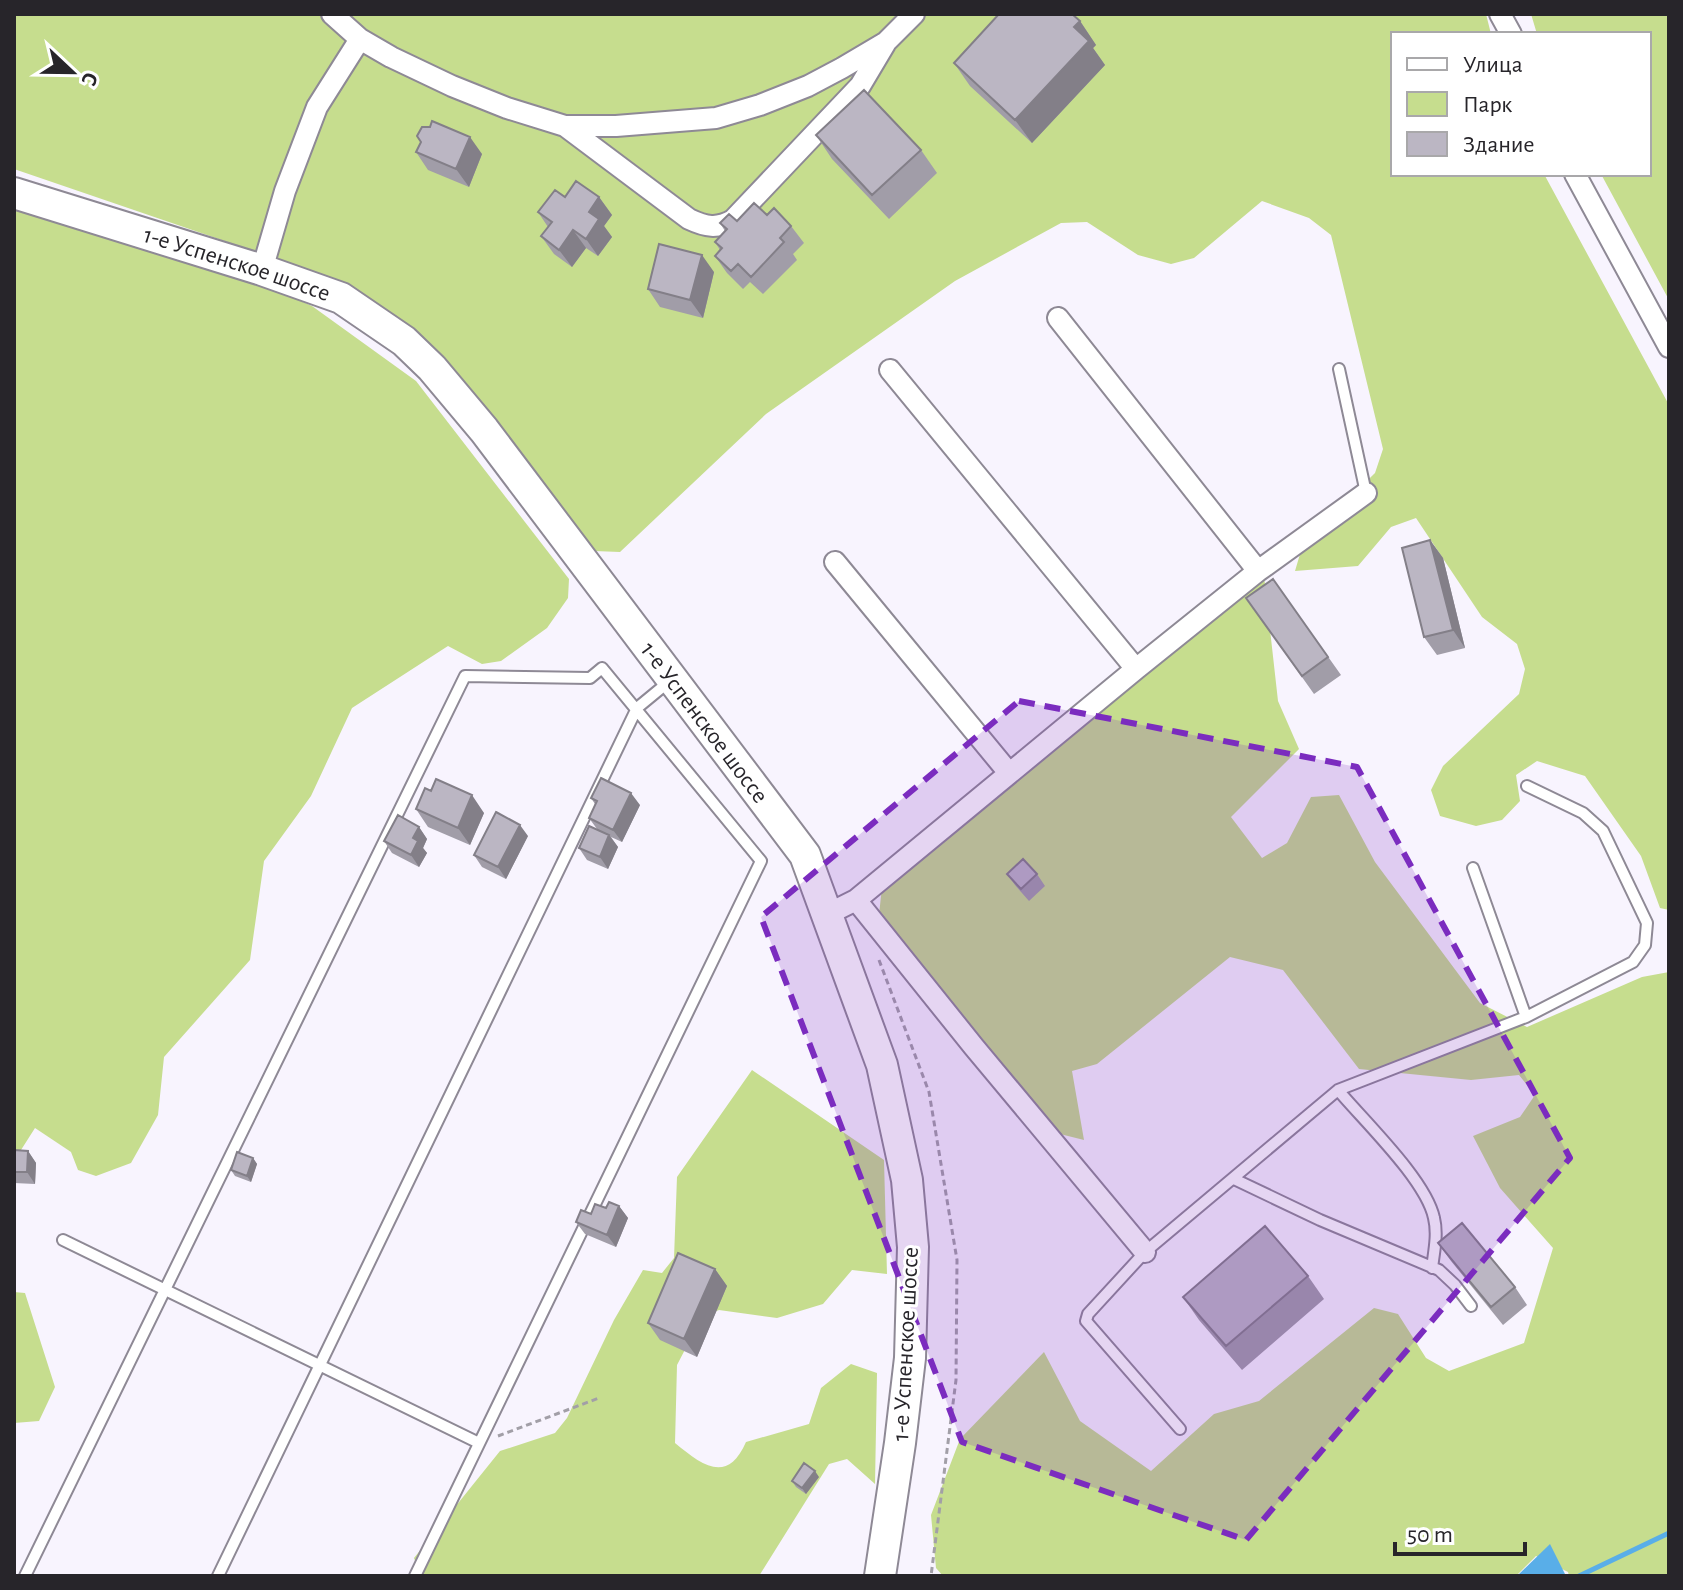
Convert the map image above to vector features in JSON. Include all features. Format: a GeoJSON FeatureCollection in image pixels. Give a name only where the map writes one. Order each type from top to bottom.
{"type":"FeatureCollection","features":[{"type":"Feature","properties":{"kind":"main road","name":"1-е Успенское шоссе"},"geometry":{"type":"LineString","coordinates":[[14,193],[262,270],[341,298],[404,341],[432,368],[484,430],[805,855],[882,1065],[907,1180],[912,1234],[910,1358],[880,1576]]}},
{"type":"Feature","properties":{"kind":"street"},"geometry":{"type":"LineString","coordinates":[[332,14],[360,39],[452,86],[565,126],[665,124],[716,118],[808,86],[886,42]]}},
{"type":"Feature","properties":{"kind":"street"},"geometry":{"type":"LineString","coordinates":[[565,126],[689,219],[704,226],[722,227],[733,220],[860,86],[886,42],[914,14]]}},
{"type":"Feature","properties":{"kind":"street"},"geometry":{"type":"LineString","coordinates":[[1500,14],[1510,32]]}},
{"type":"Feature","properties":{"kind":"street"},"geometry":{"type":"LineString","coordinates":[[262,270],[285,191],[317,107],[360,39]]}},
{"type":"Feature","properties":{"kind":"street"},"geometry":{"type":"LineString","coordinates":[[1576,176],[1669,347]]}},
{"type":"Feature","properties":{"kind":"street"},"geometry":{"type":"LineString","coordinates":[[1058,318],[1258,571]]}},
{"type":"Feature","properties":{"kind":"street"},"geometry":{"type":"LineString","coordinates":[[890,370],[1136,669]]}},
{"type":"Feature","properties":{"kind":"street"},"geometry":{"type":"LineString","coordinates":[[828,914],[856,900],[1258,571],[1366,493]]}},
{"type":"Feature","properties":{"kind":"street"},"geometry":{"type":"LineString","coordinates":[[835,562],[1009,773]]}},
{"type":"Feature","properties":{"kind":"street"},"geometry":{"type":"LineString","coordinates":[[856,900],[1145,1252]]}},
{"type":"Feature","properties":{"kind":"lane"},"geometry":{"type":"LineString","coordinates":[[1339,369],[1366,493]]}},
{"type":"Feature","properties":{"kind":"lane"},"geometry":{"type":"LineString","coordinates":[[25,1576],[465,676],[590,678],[602,668],[761,861],[415,1576]]}},
{"type":"Feature","properties":{"kind":"lane"},"geometry":{"type":"LineString","coordinates":[[218,1576],[637,708],[672,678]]}},
{"type":"Feature","properties":{"kind":"lane"},"geometry":{"type":"LineString","coordinates":[[1180,1429],[1086,1321],[1088,1314],[1145,1252],[1338,1090],[1526,1017],[1633,962],[1645,945],[1647,923],[1603,831],[1583,813],[1527,786]]}},
{"type":"Feature","properties":{"kind":"lane"},"geometry":{"type":"LineString","coordinates":[[1473,868],[1526,1017]]}},
{"type":"Feature","properties":{"kind":"lane"},"geometry":{"type":"LineString","coordinates":[[1338,1090],[1423,1191],[1434,1217],[1436,1242],[1432,1268]]}},
{"type":"Feature","properties":{"kind":"lane"},"geometry":{"type":"LineString","coordinates":[[1234,1179],[1320,1220],[1439,1270],[1471,1306]]}},
{"type":"Feature","properties":{"kind":"lane"},"geometry":{"type":"LineString","coordinates":[[63,1240],[479,1443]]}},
{"type":"Feature","properties":{"kind":"path"},"geometry":{"type":"LineString","coordinates":[[479,1443],[599,1398]]}},
{"type":"Feature","properties":{"kind":"highlighted area"},"geometry":{"type":"Polygon","coordinates":[[[1019,701],[1357,767],[1570,1158],[1246,1540],[962,1442],[761,917],[1019,701]]]}},
{"type":"Feature","properties":{"kind":"green space"},"geometry":{"type":"Polygon","coordinates":[[[14,14],[1486,14],[1490,32],[1391,32],[1391,176],[1545,176],[1669,405],[1669,910],[1660,908],[1641,856],[1585,776],[1537,761],[1516,775],[1520,801],[1502,820],[1476,826],[1440,816],[1431,790],[1443,766],[1519,694],[1525,669],[1517,644],[1482,617],[1416,518],[1391,527],[1358,566],[1295,571],[1303,544],[1375,473],[1383,449],[1331,235],[1309,218],[1262,201],[1194,258],[1171,264],[1138,255],[1087,222],[1061,223],[955,281],[766,414],[620,552],[594,551],[413,330],[344,282],[14,169],[14,14]]]}},
{"type":"Feature","properties":{"kind":"green space"},"geometry":{"type":"Polygon","coordinates":[[[1531,14],[1669,14],[1669,300],[1602,176],[1651,176],[1651,32],[1536,32],[1531,14]]]}},
{"type":"Feature","properties":{"kind":"green space"},"geometry":{"type":"Polygon","coordinates":[[[14,207],[256,281],[312,306],[416,381],[569,579],[568,598],[547,628],[501,661],[482,664],[448,646],[352,708],[311,796],[264,861],[250,960],[164,1057],[158,1115],[131,1163],[96,1176],[78,1170],[71,1152],[35,1128],[14,1161],[14,207]]]}},
{"type":"Feature","properties":{"kind":"green space"},"geometry":{"type":"Polygon","coordinates":[[[1264,576],[1278,701],[1299,749],[1231,817],[1262,858],[1287,843],[1311,797],[1339,795],[1375,862],[1480,1003],[1527,1027],[1642,977],[1669,972],[1669,1576],[1569,1576],[1568,1572],[1536,1556],[1516,1576],[943,1576],[936,1568],[931,1515],[960,1439],[1044,1352],[1080,1421],[1151,1471],[1214,1414],[1259,1401],[1374,1308],[1398,1314],[1426,1358],[1449,1371],[1524,1343],[1553,1248],[1500,1188],[1473,1136],[1520,1117],[1535,1095],[1519,1075],[1471,1080],[1359,1069],[1283,970],[1230,957],[1097,1064],[1072,1071],[1084,1140],[1056,1133],[878,924],[882,887],[1264,576]]]}},
{"type":"Feature","properties":{"kind":"green space"},"geometry":{"type":"Polygon","coordinates":[[[752,1070],[884,1160],[887,1274],[852,1270],[823,1304],[777,1318],[719,1310],[702,1317],[677,1365],[675,1443],[704,1464],[722,1467],[731,1463],[746,1442],[809,1424],[821,1388],[851,1364],[877,1373],[875,1484],[847,1459],[829,1464],[759,1576],[421,1576],[414,1558],[500,1451],[555,1433],[567,1418],[614,1320],[643,1270],[662,1273],[674,1258],[677,1177],[752,1070]]]}},
{"type":"Feature","properties":{"kind":"green space"},"geometry":{"type":"Polygon","coordinates":[[[14,1292],[25,1293],[55,1387],[39,1421],[14,1423],[14,1292]]]}},
{"type":"Feature","properties":{"kind":"water"},"geometry":{"type":"Polygon","coordinates":[[[1550,1544],[1566,1576],[1517,1576],[1550,1544]]]}},
{"type":"Feature","properties":{"kind":"building"},"geometry":{"type":"Polygon","coordinates":[[[999,14],[1072,14],[1080,21],[1074,27],[1089,41],[1015,120],[954,63],[999,14]]]}},
{"type":"Feature","properties":{"kind":"building"},"geometry":{"type":"Polygon","coordinates":[[[864,90],[921,150],[872,195],[816,135],[864,90]]]}},
{"type":"Feature","properties":{"kind":"building"},"geometry":{"type":"Polygon","coordinates":[[[432,121],[470,137],[456,169],[416,152],[421,142],[417,136],[422,127],[430,127],[432,121]]]}},
{"type":"Feature","properties":{"kind":"building"},"geometry":{"type":"Polygon","coordinates":[[[576,181],[599,197],[589,212],[599,219],[586,239],[573,230],[559,250],[541,236],[552,222],[538,212],[555,190],[565,197],[576,181]]]}},
{"type":"Feature","properties":{"kind":"building"},"geometry":{"type":"Polygon","coordinates":[[[754,203],[767,215],[774,208],[791,226],[780,238],[784,242],[751,277],[738,264],[731,271],[715,256],[722,248],[715,242],[727,229],[720,223],[729,214],[737,221],[754,203]]]}},
{"type":"Feature","properties":{"kind":"building"},"geometry":{"type":"Polygon","coordinates":[[[659,244],[702,255],[690,300],[648,289],[659,244]]]}},
{"type":"Feature","properties":{"kind":"building"},"geometry":{"type":"Polygon","coordinates":[[[1430,540],[1453,630],[1424,637],[1402,548],[1430,540]]]}},
{"type":"Feature","properties":{"kind":"building"},"geometry":{"type":"Polygon","coordinates":[[[1273,579],[1328,657],[1302,676],[1246,598],[1273,579]]]}},
{"type":"Feature","properties":{"kind":"building"},"geometry":{"type":"Polygon","coordinates":[[[601,778],[631,793],[613,830],[589,818],[597,801],[591,798],[601,778]]]}},
{"type":"Feature","properties":{"kind":"building"},"geometry":{"type":"Polygon","coordinates":[[[436,779],[472,795],[458,828],[416,809],[425,788],[431,791],[436,779]]]}},
{"type":"Feature","properties":{"kind":"building"},"geometry":{"type":"Polygon","coordinates":[[[496,812],[520,825],[498,867],[474,855],[496,812]]]}},
{"type":"Feature","properties":{"kind":"building"},"geometry":{"type":"Polygon","coordinates":[[[398,815],[419,827],[413,838],[418,841],[411,855],[384,841],[398,815]]]}},
{"type":"Feature","properties":{"kind":"building"},"geometry":{"type":"Polygon","coordinates":[[[589,826],[609,835],[600,857],[579,848],[589,826]]]}},
{"type":"Feature","properties":{"kind":"building"},"geometry":{"type":"Polygon","coordinates":[[[1023,859],[1037,874],[1021,889],[1007,874],[1023,859]]]}},
{"type":"Feature","properties":{"kind":"building"},"geometry":{"type":"Polygon","coordinates":[[[14,1150],[28,1151],[27,1172],[14,1172],[14,1150]]]}},
{"type":"Feature","properties":{"kind":"building"},"geometry":{"type":"Polygon","coordinates":[[[237,1152],[253,1158],[247,1176],[231,1170],[237,1152]]]}},
{"type":"Feature","properties":{"kind":"building"},"geometry":{"type":"Polygon","coordinates":[[[609,1202],[619,1206],[607,1235],[576,1222],[581,1210],[591,1214],[595,1204],[606,1208],[609,1202]]]}},
{"type":"Feature","properties":{"kind":"building"},"geometry":{"type":"Polygon","coordinates":[[[1462,1223],[1515,1287],[1491,1307],[1438,1243],[1462,1223]]]}},
{"type":"Feature","properties":{"kind":"building"},"geometry":{"type":"Polygon","coordinates":[[[1265,1226],[1308,1276],[1226,1346],[1183,1297],[1265,1226]]]}},
{"type":"Feature","properties":{"kind":"building"},"geometry":{"type":"Polygon","coordinates":[[[678,1253],[715,1269],[684,1339],[648,1323],[678,1253]]]}},
{"type":"Feature","properties":{"kind":"building"},"geometry":{"type":"Polygon","coordinates":[[[804,1463],[815,1471],[802,1488],[792,1481],[804,1463]]]}},
{"type":"Feature","properties":{"kind":"waterway"},"geometry":{"type":"LineString","coordinates":[[1579,1576],[1669,1533]]}}]}
